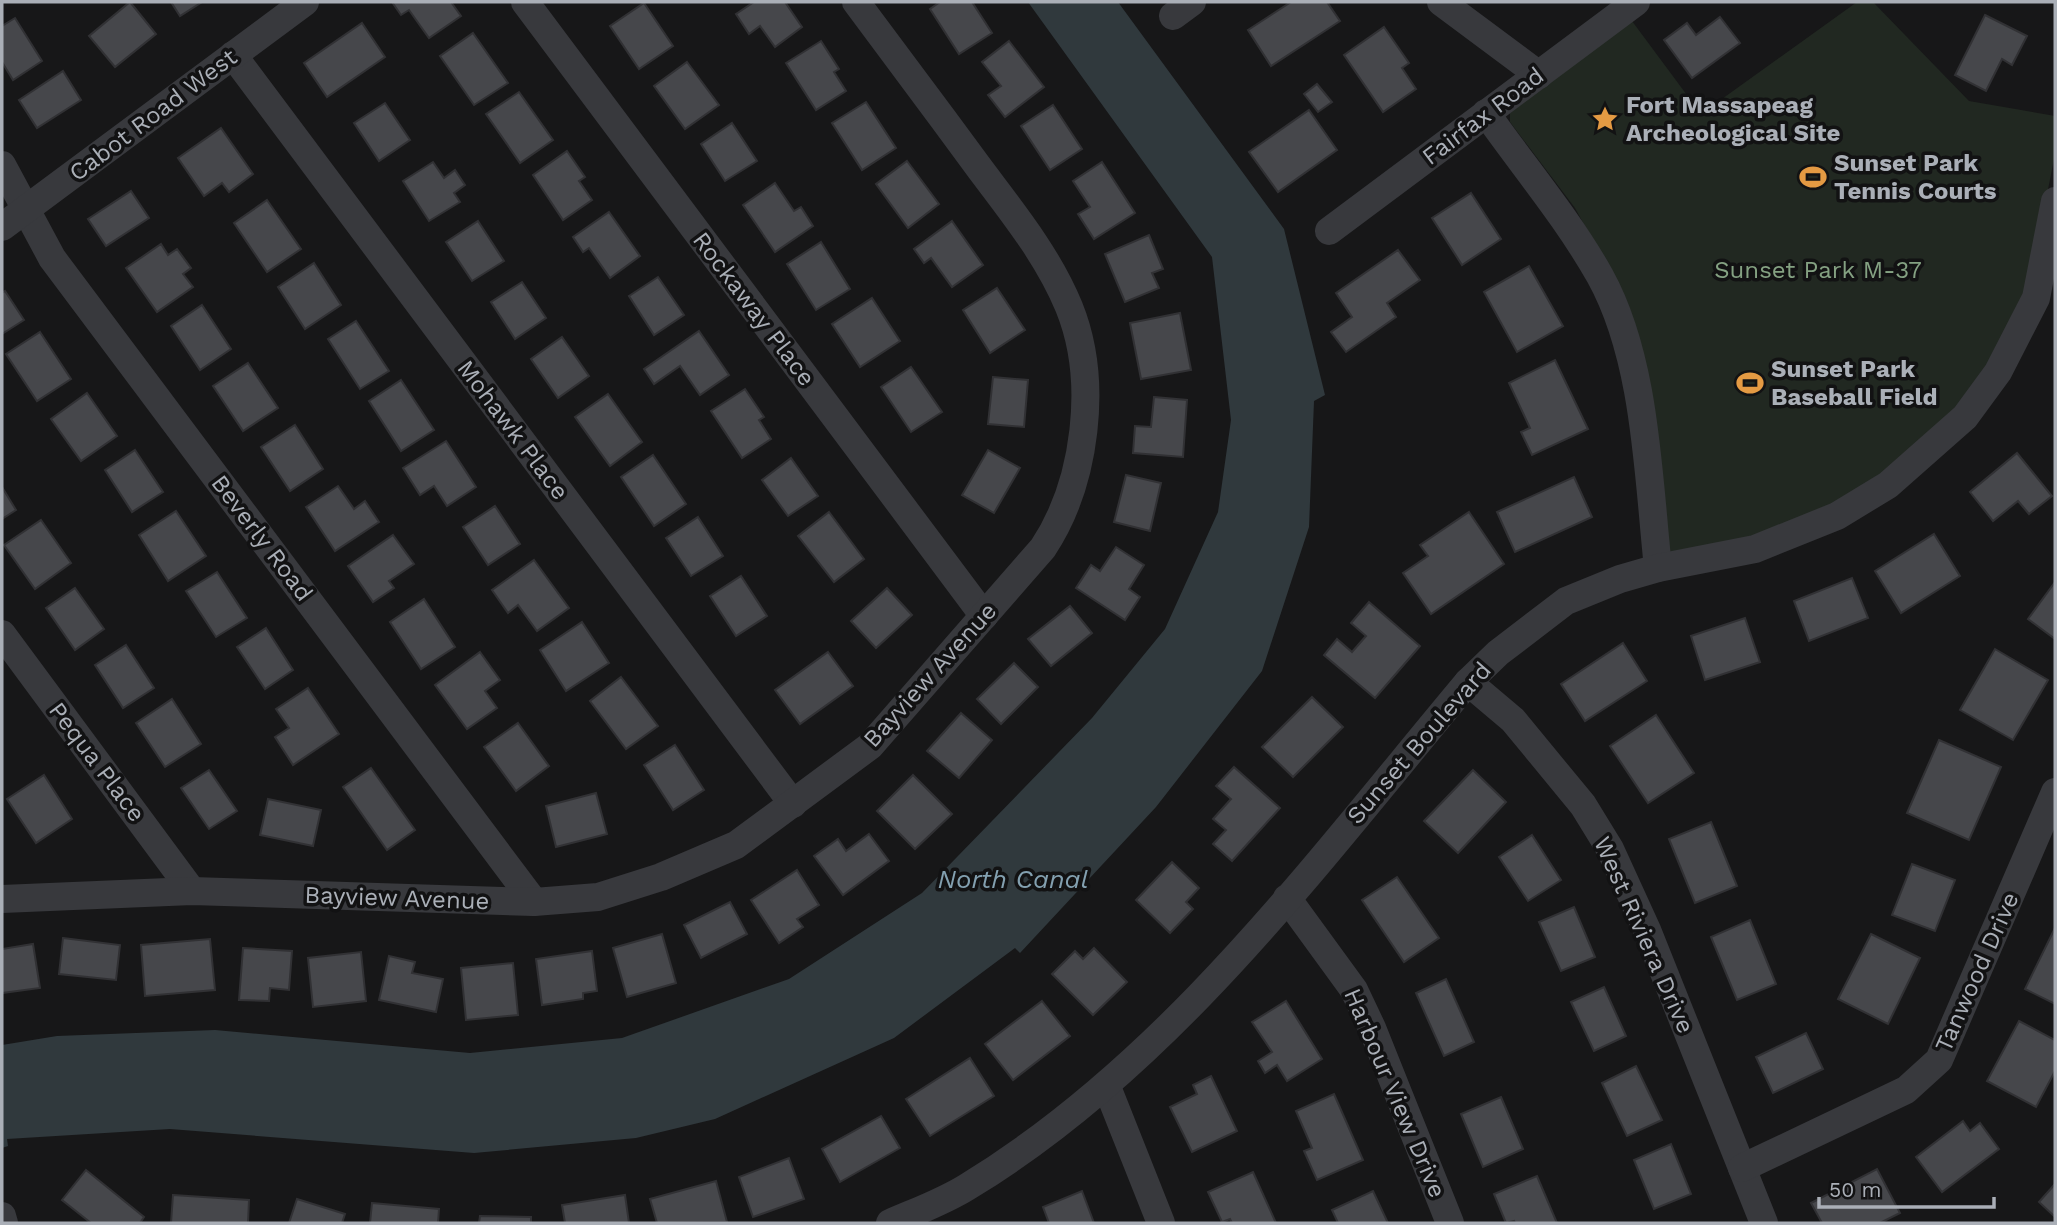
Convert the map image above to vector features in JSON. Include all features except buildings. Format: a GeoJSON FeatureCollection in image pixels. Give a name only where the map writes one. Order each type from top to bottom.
{"type":"FeatureCollection","features":[{"type":"Feature","properties":{"kind":"street","name":"Cabot Road West"},"geometry":{"type":"LineString","coordinates":[[2,228],[304,2]]}},
{"type":"Feature","properties":{"kind":"street","name":"Rockaway Place"},"geometry":{"type":"LineString","coordinates":[[525,2],[984,616]]}},
{"type":"Feature","properties":{"kind":"street","name":"Bayview Avenue"},"geometry":{"type":"LineString","coordinates":[[2,899],[192,891],[534,902],[598,897],[661,877],[736,845],[870,746],[1043,548],[1053,533],[1072,488],[1083,439],[1085,397],[1082,357],[1070,309],[1042,252],[856,2]]}},
{"type":"Feature","properties":{"kind":"street"},"geometry":{"type":"LineString","coordinates":[[1441,2],[1539,75]]}},
{"type":"Feature","properties":{"kind":"street","name":"Fairfax Road"},"geometry":{"type":"LineString","coordinates":[[1329,231],[1636,2]]}},
{"type":"Feature","properties":{"kind":"street","name":"Mohawk Place"},"geometry":{"type":"LineString","coordinates":[[233,55],[793,804]]}},
{"type":"Feature","properties":{"kind":"street"},"geometry":{"type":"LineString","coordinates":[[1486,113],[1568,227],[1600,277],[1616,313],[1638,384],[1658,568]]}},
{"type":"Feature","properties":{"kind":"street","name":"Beverly Road"},"geometry":{"type":"LineString","coordinates":[[2,165],[60,269],[534,902]]}},
{"type":"Feature","properties":{"kind":"street","name":"Sunset Boulevard"},"geometry":{"type":"LineString","coordinates":[[890,1223],[964,1189],[1046,1135],[1107,1087],[1180,1018],[1287,898],[1468,682],[1498,653],[1566,601],[1620,579],[1658,568],[1755,549],[1837,516],[1888,485],[1965,417],[2045,299],[2055,201]]}},
{"type":"Feature","properties":{"kind":"street","name":"Pequa Place"},"geometry":{"type":"LineString","coordinates":[[2,634],[192,891]]}},
{"type":"Feature","properties":{"kind":"street","name":"West Riviera Drive"},"geometry":{"type":"LineString","coordinates":[[1468,682],[1513,720],[1583,805],[1610,849],[1647,930],[1764,1223]]}},
{"type":"Feature","properties":{"kind":"street","name":"Tanwood Drive"},"geometry":{"type":"LineString","coordinates":[[1742,1168],[1906,1090],[1939,1060],[2055,792]]}},
{"type":"Feature","properties":{"kind":"street","name":"Harbour View Drive"},"geometry":{"type":"LineString","coordinates":[[1287,898],[1354,990],[1372,1028],[1450,1223]]}},
{"type":"Feature","properties":{"kind":"street"},"geometry":{"type":"LineString","coordinates":[[1107,1087],[1161,1223]]}},
{"type":"Feature","properties":{"kind":"street"},"geometry":{"type":"LineString","coordinates":[[2,1216],[4,1223]]}},
{"type":"Feature","properties":{"kind":"green space","name":"Sunset Park M-37"},"geometry":{"type":"Polygon","coordinates":[[[1857,2],[1873,2],[1969,101],[2055,116],[2055,154],[2028,291],[1993,361],[1956,411],[1877,478],[1818,513],[1748,542],[1667,558],[1625,299],[1575,208],[1510,122],[1510,113],[1632,21],[1701,114],[1857,2]]]}},
{"type":"Feature","properties":{"kind":"water","name":"North Canal"},"geometry":{"type":"Polygon","coordinates":[[[1028,2],[1118,2],[1284,229],[1325,395],[1314,401],[1309,527],[1262,671],[1156,807],[1020,953],[1015,948],[894,1038],[715,1119],[636,1138],[474,1153],[170,1129],[7,1139],[8,1146],[2,1148],[2,1045],[57,1036],[215,1030],[470,1053],[622,1038],[789,979],[922,893],[1092,718],[1165,629],[1218,512],[1231,420],[1212,257],[1028,2]]]}},
{"type":"Feature","properties":{"kind":"place","name":"Fort Massapeag Archeological Site"},"geometry":{"type":"Point","coordinates":[1605,119]}},
{"type":"Feature","properties":{"kind":"place","name":"Sunset Park Tennis Courts"},"geometry":{"type":"Point","coordinates":[1813,177]}},
{"type":"Feature","properties":{"kind":"place","name":"Sunset Park Baseball Field"},"geometry":{"type":"Point","coordinates":[1750,383]}}]}
